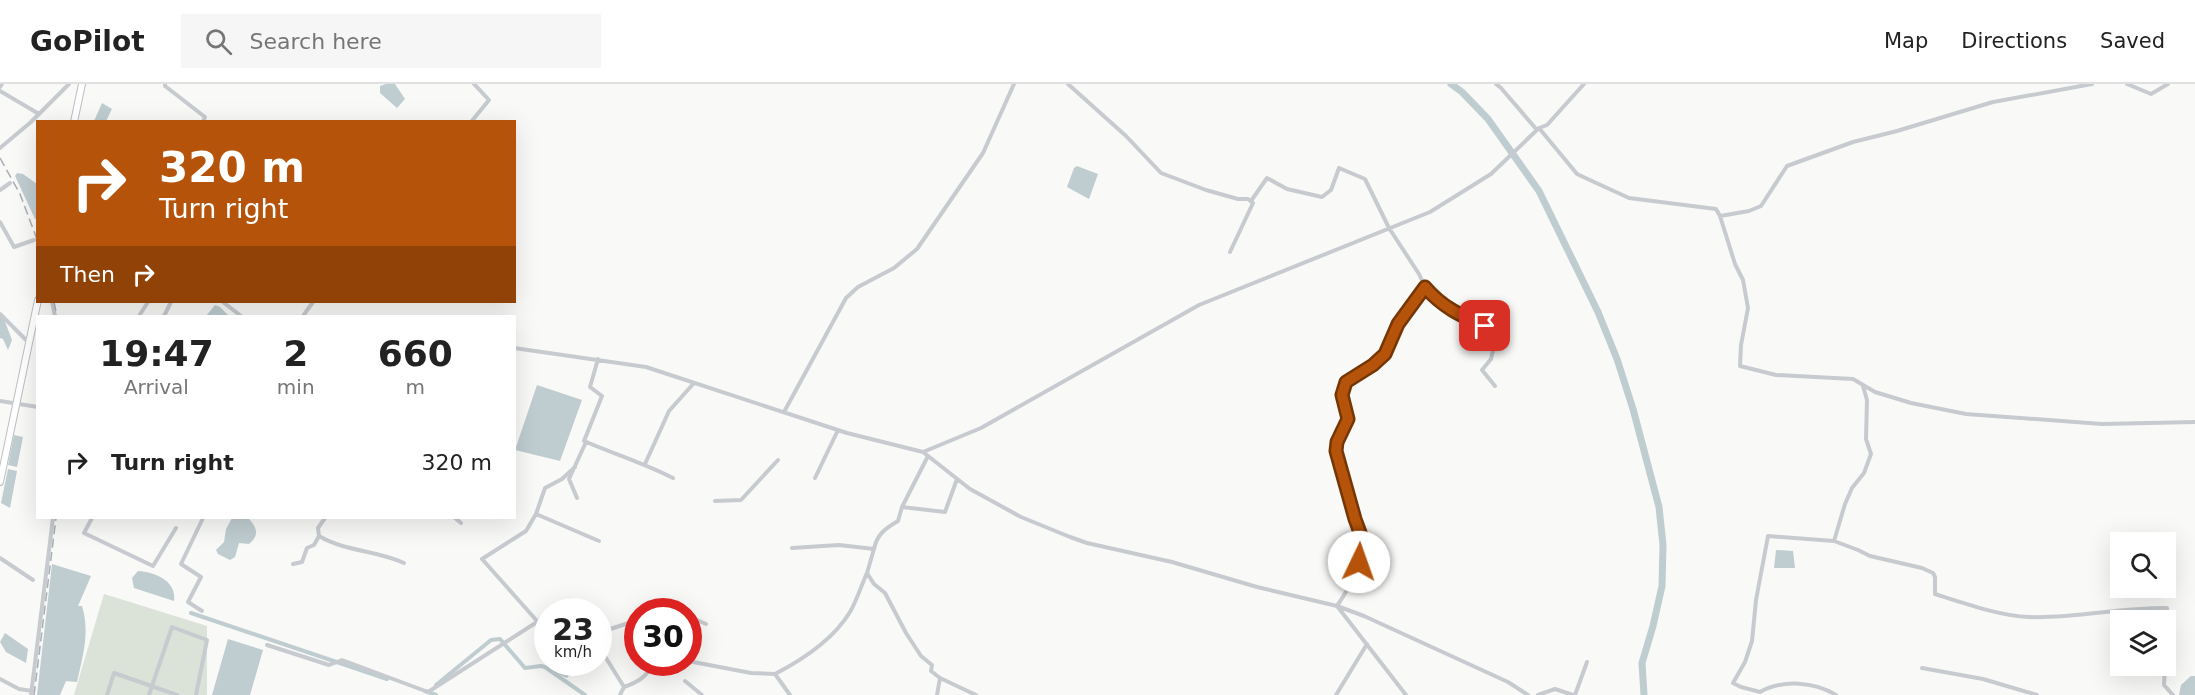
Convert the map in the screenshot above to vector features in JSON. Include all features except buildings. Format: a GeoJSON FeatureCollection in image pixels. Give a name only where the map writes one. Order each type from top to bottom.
{"type":"FeatureCollection","features":[{"type":"Feature","properties":{"kind":"highway"},"geometry":{"type":"LineString","coordinates":[[74,120],[82,84]]}},
{"type":"Feature","properties":{"kind":"highway"},"geometry":{"type":"LineString","coordinates":[[0,482],[37,303]]}},
{"type":"Feature","properties":{"kind":"street"},"geometry":{"type":"LineString","coordinates":[[165,84],[205,117],[204,120]]}},
{"type":"Feature","properties":{"kind":"street"},"geometry":{"type":"LineString","coordinates":[[473,120],[489,100],[474,84]]}},
{"type":"Feature","properties":{"kind":"street"},"geometry":{"type":"LineString","coordinates":[[784,412],[846,298],[858,287],[894,268],[917,249],[937,222],[983,153],[1014,84]]}},
{"type":"Feature","properties":{"kind":"street"},"geometry":{"type":"LineString","coordinates":[[1068,84],[1126,136],[1161,173],[1206,190],[1251,201]]}},
{"type":"Feature","properties":{"kind":"street"},"geometry":{"type":"LineString","coordinates":[[1496,84],[1577,174],[1629,198],[1716,209],[1743,280],[1748,308],[1741,345],[1740,366],[1776,375],[1853,379],[1875,392],[1911,403],[1966,414],[2102,424],[2195,422]]}},
{"type":"Feature","properties":{"kind":"street"},"geometry":{"type":"LineString","coordinates":[[923,452],[981,428],[1199,305],[1430,212],[1491,174],[1538,129],[1547,125],[1584,84]]}},
{"type":"Feature","properties":{"kind":"street"},"geometry":{"type":"LineString","coordinates":[[1720,216],[1749,211],[1761,206],[1787,166],[1853,142],[1993,102],[2092,84]]}},
{"type":"Feature","properties":{"kind":"street"},"geometry":{"type":"LineString","coordinates":[[2127,84],[2151,93],[2168,84]]}},
{"type":"Feature","properties":{"kind":"street"},"geometry":{"type":"LineString","coordinates":[[0,148],[39,114],[67,85]]}},
{"type":"Feature","properties":{"kind":"street"},"geometry":{"type":"LineString","coordinates":[[1,89],[39,114]]}},
{"type":"Feature","properties":{"kind":"street"},"geometry":{"type":"LineString","coordinates":[[1230,252],[1251,201],[1267,178],[1287,189],[1322,197],[1331,190],[1338,170],[1342,168],[1365,179],[1389,228],[1425,287],[1437,300],[1457,314],[1485,326],[1494,346],[1491,359],[1482,370],[1495,386]]}},
{"type":"Feature","properties":{"kind":"street"},"geometry":{"type":"LineString","coordinates":[[0,190],[10,183]]}},
{"type":"Feature","properties":{"kind":"street"},"geometry":{"type":"LineString","coordinates":[[0,222],[14,247],[34,240]]}},
{"type":"Feature","properties":{"kind":"street"},"geometry":{"type":"LineString","coordinates":[[1337,606],[1351,580],[1362,545],[1362,538],[1336,451],[1337,442],[1348,419],[1342,389],[1349,378],[1373,365],[1385,354],[1398,324],[1425,287]]}},
{"type":"Feature","properties":{"kind":"street"},"geometry":{"type":"LineString","coordinates":[[224,303],[240,315]]}},
{"type":"Feature","properties":{"kind":"street"},"geometry":{"type":"LineString","coordinates":[[0,314],[29,344]]}},
{"type":"Feature","properties":{"kind":"street"},"geometry":{"type":"LineString","coordinates":[[516,348],[646,367],[838,430],[923,452],[970,489],[1021,517],[1087,543],[1172,562],[1257,587],[1337,606],[1364,616],[1508,682],[1528,695]]}},
{"type":"Feature","properties":{"kind":"street"},"geometry":{"type":"LineString","coordinates":[[577,498],[569,479],[586,442],[584,441],[602,396],[590,387],[598,359]]}},
{"type":"Feature","properties":{"kind":"street"},"geometry":{"type":"LineString","coordinates":[[645,464],[669,411],[694,383]]}},
{"type":"Feature","properties":{"kind":"street"},"geometry":{"type":"LineString","coordinates":[[1834,541],[1845,504],[1852,488],[1864,473],[1871,454],[1866,439],[1867,400],[1863,385]]}},
{"type":"Feature","properties":{"kind":"street"},"geometry":{"type":"LineString","coordinates":[[0,401],[36,407]]}},
{"type":"Feature","properties":{"kind":"street"},"geometry":{"type":"LineString","coordinates":[[815,478],[838,430]]}},
{"type":"Feature","properties":{"kind":"street"},"geometry":{"type":"LineString","coordinates":[[586,442],[645,464],[673,478]]}},
{"type":"Feature","properties":{"kind":"street"},"geometry":{"type":"LineString","coordinates":[[702,664],[751,674],[774,674],[802,660],[827,638],[850,613],[867,573],[876,539],[884,529],[898,521],[928,456]]}},
{"type":"Feature","properties":{"kind":"street"},"geometry":{"type":"LineString","coordinates":[[715,501],[741,500],[778,460]]}},
{"type":"Feature","properties":{"kind":"street"},"geometry":{"type":"LineString","coordinates":[[534,618],[482,559],[525,531],[536,514],[545,488],[562,478],[575,466]]}},
{"type":"Feature","properties":{"kind":"street"},"geometry":{"type":"LineString","coordinates":[[903,507],[945,512],[957,479]]}},
{"type":"Feature","properties":{"kind":"street"},"geometry":{"type":"LineString","coordinates":[[536,514],[598,541]]}},
{"type":"Feature","properties":{"kind":"street"},"geometry":{"type":"LineString","coordinates":[[0,679],[31,693],[53,519]]}},
{"type":"Feature","properties":{"kind":"street"},"geometry":{"type":"LineString","coordinates":[[91,519],[84,533],[153,566],[176,528]]}},
{"type":"Feature","properties":{"kind":"street"},"geometry":{"type":"LineString","coordinates":[[201,611],[188,602],[201,577],[181,564],[203,519]]}},
{"type":"Feature","properties":{"kind":"street"},"geometry":{"type":"LineString","coordinates":[[293,564],[302,562],[307,548],[314,546],[319,536],[318,528],[324,519]]}},
{"type":"Feature","properties":{"kind":"street"},"geometry":{"type":"LineString","coordinates":[[456,519],[461,523]]}},
{"type":"Feature","properties":{"kind":"street"},"geometry":{"type":"LineString","coordinates":[[319,536],[341,548],[393,558],[404,564]]}},
{"type":"Feature","properties":{"kind":"street"},"geometry":{"type":"LineString","coordinates":[[1836,695],[1821,686],[1785,685],[1767,688],[1760,692],[1741,687],[1733,682],[1745,662],[1752,640],[1756,600],[1768,536],[1834,541],[1870,556],[1922,568],[1933,573],[1935,577],[1935,594],[2019,616],[2043,617],[2138,607],[2167,608],[2167,610]]}},
{"type":"Feature","properties":{"kind":"street"},"geometry":{"type":"LineString","coordinates":[[792,548],[839,545],[874,549]]}},
{"type":"Feature","properties":{"kind":"street"},"geometry":{"type":"LineString","coordinates":[[0,558],[33,580]]}},
{"type":"Feature","properties":{"kind":"street"},"geometry":{"type":"LineString","coordinates":[[867,573],[874,584],[885,593],[921,656],[932,665],[931,671],[940,678],[976,695]]}},
{"type":"Feature","properties":{"kind":"street"},"geometry":{"type":"LineString","coordinates":[[1337,606],[1406,695]]}},
{"type":"Feature","properties":{"kind":"street"},"geometry":{"type":"LineString","coordinates":[[702,622],[706,624]]}},
{"type":"Feature","properties":{"kind":"street"},"geometry":{"type":"LineString","coordinates":[[267,645],[329,665],[342,660],[428,692],[534,623]]}},
{"type":"Feature","properties":{"kind":"street"},"geometry":{"type":"LineString","coordinates":[[149,695],[172,627],[207,640],[196,695]]}},
{"type":"Feature","properties":{"kind":"street"},"geometry":{"type":"LineString","coordinates":[[1336,695],[1367,644]]}},
{"type":"Feature","properties":{"kind":"street"},"geometry":{"type":"LineString","coordinates":[[1539,695],[1555,689],[1574,695],[1587,662]]}},
{"type":"Feature","properties":{"kind":"street"},"geometry":{"type":"LineString","coordinates":[[612,668],[624,687]]}},
{"type":"Feature","properties":{"kind":"street"},"geometry":{"type":"LineString","coordinates":[[1922,668],[1999,682],[2037,695]]}},
{"type":"Feature","properties":{"kind":"street"},"geometry":{"type":"LineString","coordinates":[[107,695],[114,673],[178,695]]}},
{"type":"Feature","properties":{"kind":"street"},"geometry":{"type":"LineString","coordinates":[[774,674],[790,695]]}},
{"type":"Feature","properties":{"kind":"street"},"geometry":{"type":"LineString","coordinates":[[620,695],[624,687],[644,676]]}},
{"type":"Feature","properties":{"kind":"street"},"geometry":{"type":"LineString","coordinates":[[2164,676],[2164,685],[2173,695]]}},
{"type":"Feature","properties":{"kind":"street"},"geometry":{"type":"LineString","coordinates":[[937,695],[940,678]]}},
{"type":"Feature","properties":{"kind":"street"},"geometry":{"type":"LineString","coordinates":[[685,681],[702,695]]}},
{"type":"Feature","properties":{"kind":"shaded area"},"geometry":{"type":"Polygon","coordinates":[[[395,84],[405,99],[397,108],[380,93],[380,86],[395,84]]]}},
{"type":"Feature","properties":{"kind":"shaded area"},"geometry":{"type":"Polygon","coordinates":[[[102,103],[112,109],[106,120],[94,120],[102,103]]]}},
{"type":"Feature","properties":{"kind":"shaded area"},"geometry":{"type":"Polygon","coordinates":[[[1077,166],[1098,174],[1089,199],[1067,187],[1074,168],[1077,166]]]}},
{"type":"Feature","properties":{"kind":"shaded area"},"geometry":{"type":"Polygon","coordinates":[[[17,173],[23,174],[36,183],[36,219],[35,219],[15,176],[17,173]]]}},
{"type":"Feature","properties":{"kind":"shaded area"},"geometry":{"type":"Polygon","coordinates":[[[215,305],[228,315],[207,315],[215,305]]]}},
{"type":"Feature","properties":{"kind":"shaded area"},"geometry":{"type":"Polygon","coordinates":[[[0,316],[4,319],[12,340],[8,350],[3,339],[0,338],[0,316]]]}},
{"type":"Feature","properties":{"kind":"shaded area"},"geometry":{"type":"Polygon","coordinates":[[[537,385],[582,400],[560,461],[516,450],[537,385]]]}},
{"type":"Feature","properties":{"kind":"shaded area"},"geometry":{"type":"Polygon","coordinates":[[[14,435],[23,437],[17,467],[8,465],[14,435]]]}},
{"type":"Feature","properties":{"kind":"shaded area"},"geometry":{"type":"Polygon","coordinates":[[[8,469],[17,471],[10,508],[1,503],[8,469]]]}},
{"type":"Feature","properties":{"kind":"shaded area"},"geometry":{"type":"Polygon","coordinates":[[[231,519],[249,519],[256,531],[255,537],[249,544],[239,543],[235,557],[230,560],[218,554],[216,550],[224,542],[226,529],[231,519]]]}},
{"type":"Feature","properties":{"kind":"shaded area"},"geometry":{"type":"Polygon","coordinates":[[[1776,550],[1793,551],[1795,568],[1774,568],[1776,550]]]}},
{"type":"Feature","properties":{"kind":"shaded area"},"geometry":{"type":"Polygon","coordinates":[[[52,564],[91,576],[78,606],[82,606],[84,616],[85,644],[77,682],[66,681],[60,695],[37,695],[52,564]]]}},
{"type":"Feature","properties":{"kind":"shaded area"},"geometry":{"type":"Polygon","coordinates":[[[138,571],[151,573],[164,579],[172,588],[174,601],[134,588],[132,578],[138,571]]]}},
{"type":"Feature","properties":{"kind":"shaded area"},"geometry":{"type":"Polygon","coordinates":[[[104,594],[207,626],[207,695],[74,695],[104,594]]]}},
{"type":"Feature","properties":{"kind":"shaded area"},"geometry":{"type":"Polygon","coordinates":[[[5,633],[28,649],[26,663],[6,652],[0,642],[5,633]]]}},
{"type":"Feature","properties":{"kind":"shaded area"},"geometry":{"type":"Polygon","coordinates":[[[228,639],[263,650],[250,695],[212,695],[228,639]]]}},
{"type":"Feature","properties":{"kind":"shaded area"},"geometry":{"type":"Polygon","coordinates":[[[2191,676],[2195,676],[2195,695],[2179,695],[2181,685],[2191,676]]]}},
{"type":"Feature","properties":{"kind":"waterway"},"geometry":{"type":"LineString","coordinates":[[1451,84],[1488,119],[1539,191],[1598,312],[1617,359],[1633,409],[1659,507],[1663,545],[1662,586],[1642,663],[1644,695]]}},
{"type":"Feature","properties":{"kind":"waterway"},"geometry":{"type":"LineString","coordinates":[[191,613],[387,679]]}},
{"type":"Feature","properties":{"kind":"waterway"},"geometry":{"type":"LineString","coordinates":[[436,685],[491,640],[500,639],[525,668],[545,667],[585,695]]}},
{"type":"Feature","properties":{"kind":"waterway"},"geometry":{"type":"LineString","coordinates":[[425,691],[436,695]]}},
{"type":"Feature","properties":{"kind":"railway"},"geometry":{"type":"LineString","coordinates":[[0,158],[20,194],[36,237]]}},
{"type":"Feature","properties":{"kind":"railway"},"geometry":{"type":"LineString","coordinates":[[54,303],[57,315]]}},
{"type":"Feature","properties":{"kind":"railway"},"geometry":{"type":"LineString","coordinates":[[34,695],[56,519]]}},
{"type":"Feature","properties":{"kind":"route"},"geometry":{"type":"LineString","coordinates":[[1359,562],[1362,538],[1336,451],[1337,442],[1348,419],[1342,389],[1349,378],[1373,365],[1385,354],[1398,324],[1425,287],[1437,300],[1457,314],[1485,326]]}}]}
